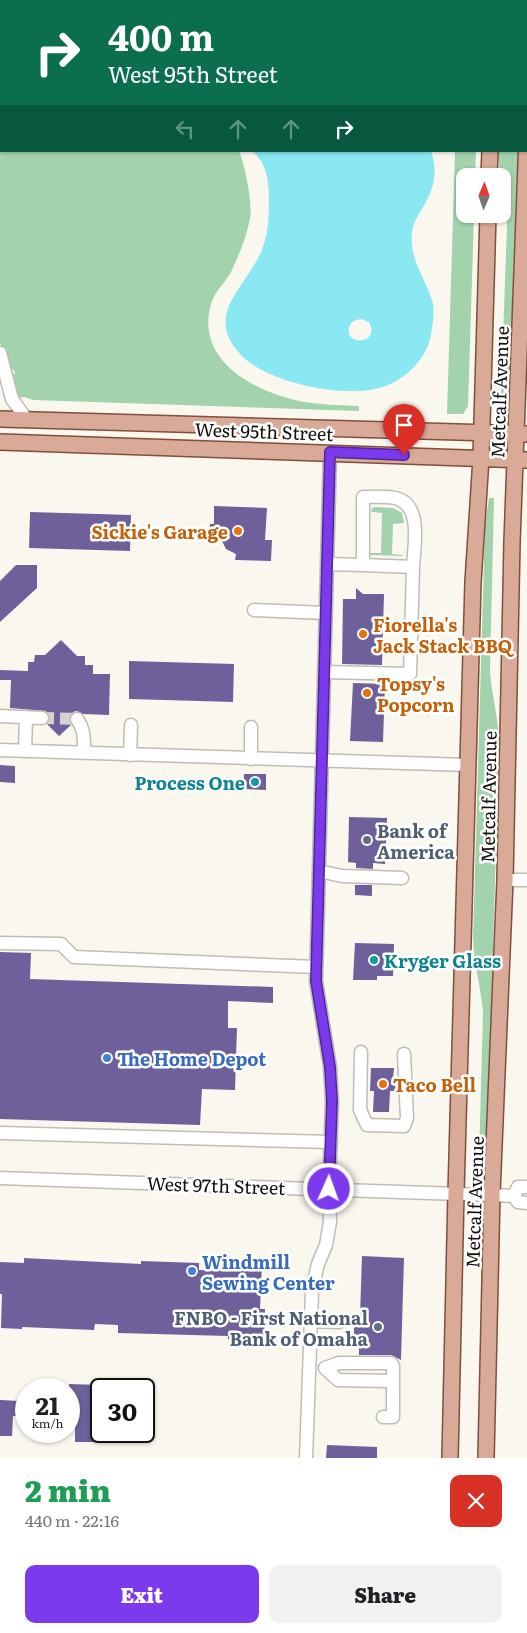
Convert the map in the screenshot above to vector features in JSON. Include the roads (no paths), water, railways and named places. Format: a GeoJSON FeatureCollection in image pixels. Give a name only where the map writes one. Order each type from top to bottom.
{"type":"FeatureCollection","features":[{"type":"Feature","properties":{"kind":"main road"},"geometry":{"type":"LineString","coordinates":[[489,168],[490,152]]}},
{"type":"Feature","properties":{"kind":"main road","name":"Metcalf Avenue"},"geometry":{"type":"LineString","coordinates":[[486,1458],[492,1194],[505,880],[508,691],[521,459],[527,152]]}},
{"type":"Feature","properties":{"kind":"main road","name":"Metcalf Avenue"},"geometry":{"type":"LineString","coordinates":[[450,1458],[473,582],[481,458],[488,223]]}},
{"type":"Feature","properties":{"kind":"main road","name":"West 95th Street"},"geometry":{"type":"LineString","coordinates":[[0,419],[521,433]]}},
{"type":"Feature","properties":{"kind":"main road","name":"West 95th Street"},"geometry":{"type":"LineString","coordinates":[[0,442],[521,459]]}},
{"type":"Feature","properties":{"kind":"street"},"geometry":{"type":"LineString","coordinates":[[0,353],[12,400],[27,420]]}},
{"type":"Feature","properties":{"kind":"street"},"geometry":{"type":"LineString","coordinates":[[306,1458],[312,1290],[318,1264],[326,1245],[330,1222],[329,1189],[332,1101],[330,1067],[317,998],[316,967],[330,452]]}},
{"type":"Feature","properties":{"kind":"street"},"geometry":{"type":"LineString","coordinates":[[324,672],[410,674],[415,520],[411,508],[401,500],[384,497],[364,497],[362,565]]}},
{"type":"Feature","properties":{"kind":"street"},"geometry":{"type":"LineString","coordinates":[[327,564],[413,567]]}},
{"type":"Feature","properties":{"kind":"street"},"geometry":{"type":"LineString","coordinates":[[254,610],[326,612]]}},
{"type":"Feature","properties":{"kind":"street"},"geometry":{"type":"LineString","coordinates":[[0,716],[42,718]]}},
{"type":"Feature","properties":{"kind":"street"},"geometry":{"type":"LineString","coordinates":[[25,751],[26,717]]}},
{"type":"Feature","properties":{"kind":"street"},"geometry":{"type":"LineString","coordinates":[[77,719],[82,725],[84,753]]}},
{"type":"Feature","properties":{"kind":"street"},"geometry":{"type":"LineString","coordinates":[[130,755],[131,724]]}},
{"type":"Feature","properties":{"kind":"street"},"geometry":{"type":"LineString","coordinates":[[251,727],[251,759]]}},
{"type":"Feature","properties":{"kind":"street"},"geometry":{"type":"LineString","coordinates":[[0,750],[468,765]]}},
{"type":"Feature","properties":{"kind":"street"},"geometry":{"type":"LineString","coordinates":[[319,871],[342,876],[402,878]]}},
{"type":"Feature","properties":{"kind":"street"},"geometry":{"type":"LineString","coordinates":[[505,880],[527,880]]}},
{"type":"Feature","properties":{"kind":"street"},"geometry":{"type":"LineString","coordinates":[[0,943],[61,944],[74,957],[316,967]]}},
{"type":"Feature","properties":{"kind":"street"},"geometry":{"type":"LineString","coordinates":[[361,1052],[360,1110],[367,1125],[404,1126],[407,1118],[404,1054]]}},
{"type":"Feature","properties":{"kind":"street"},"geometry":{"type":"LineString","coordinates":[[0,1133],[331,1142]]}},
{"type":"Feature","properties":{"kind":"street","name":"West 97th Street"},"geometry":{"type":"LineString","coordinates":[[0,1178],[514,1196]]}},
{"type":"Feature","properties":{"kind":"street"},"geometry":{"type":"LineString","coordinates":[[527,1187],[518,1187],[514,1196],[518,1202],[527,1203]]}},
{"type":"Feature","properties":{"kind":"street"},"geometry":{"type":"LineString","coordinates":[[310,1321],[339,1322]]}},
{"type":"Feature","properties":{"kind":"street"},"geometry":{"type":"LineString","coordinates":[[308,1368],[325,1368],[339,1363],[392,1374]]}},
{"type":"Feature","properties":{"kind":"street"},"geometry":{"type":"LineString","coordinates":[[325,1368],[338,1380],[389,1381],[392,1374]]}},
{"type":"Feature","properties":{"kind":"street"},"geometry":{"type":"LineString","coordinates":[[383,1416],[392,1417],[392,1374]]}},
{"type":"Feature","properties":{"kind":"water"},"geometry":{"type":"Polygon","coordinates":[[[253,152],[431,152],[434,168],[433,183],[414,224],[412,241],[415,259],[432,300],[433,321],[429,344],[418,362],[403,377],[385,386],[360,391],[343,391],[306,386],[287,381],[255,366],[243,357],[231,342],[226,327],[226,314],[231,301],[256,262],[263,247],[268,228],[268,182],[260,160],[253,152]],[[361,319],[352,323],[349,328],[349,334],[357,340],[367,339],[371,329],[369,322],[361,319]]]}},
{"type":"Feature","properties":{"kind":"tunnel"},"geometry":{"type":"LineString","coordinates":[[42,718],[77,719]]}},
{"type":"Feature","properties":{"kind":"place","name":"Sickie's Garage"},"geometry":{"type":"Point","coordinates":[238,531]}},
{"type":"Feature","properties":{"kind":"place","name":"Fiorella's Jack Stack BBQ"},"geometry":{"type":"Point","coordinates":[363,634]}},
{"type":"Feature","properties":{"kind":"place","name":"Topsy's Popcorn"},"geometry":{"type":"Point","coordinates":[367,693]}},
{"type":"Feature","properties":{"kind":"place","name":"Process One"},"geometry":{"type":"Point","coordinates":[255,782]}},
{"type":"Feature","properties":{"kind":"place","name":"Bank of America"},"geometry":{"type":"Point","coordinates":[367,840]}},
{"type":"Feature","properties":{"kind":"place","name":"Kryger Glass"},"geometry":{"type":"Point","coordinates":[374,960]}},
{"type":"Feature","properties":{"kind":"place","name":"The Home Depot"},"geometry":{"type":"Point","coordinates":[107,1058]}},
{"type":"Feature","properties":{"kind":"place","name":"Taco Bell"},"geometry":{"type":"Point","coordinates":[383,1084]}},
{"type":"Feature","properties":{"kind":"place","name":"Windmill Sewing Center"},"geometry":{"type":"Point","coordinates":[192,1271]}},
{"type":"Feature","properties":{"kind":"place","name":"FNBO - First National Bank of Omaha"},"geometry":{"type":"Point","coordinates":[378,1327]}}]}
